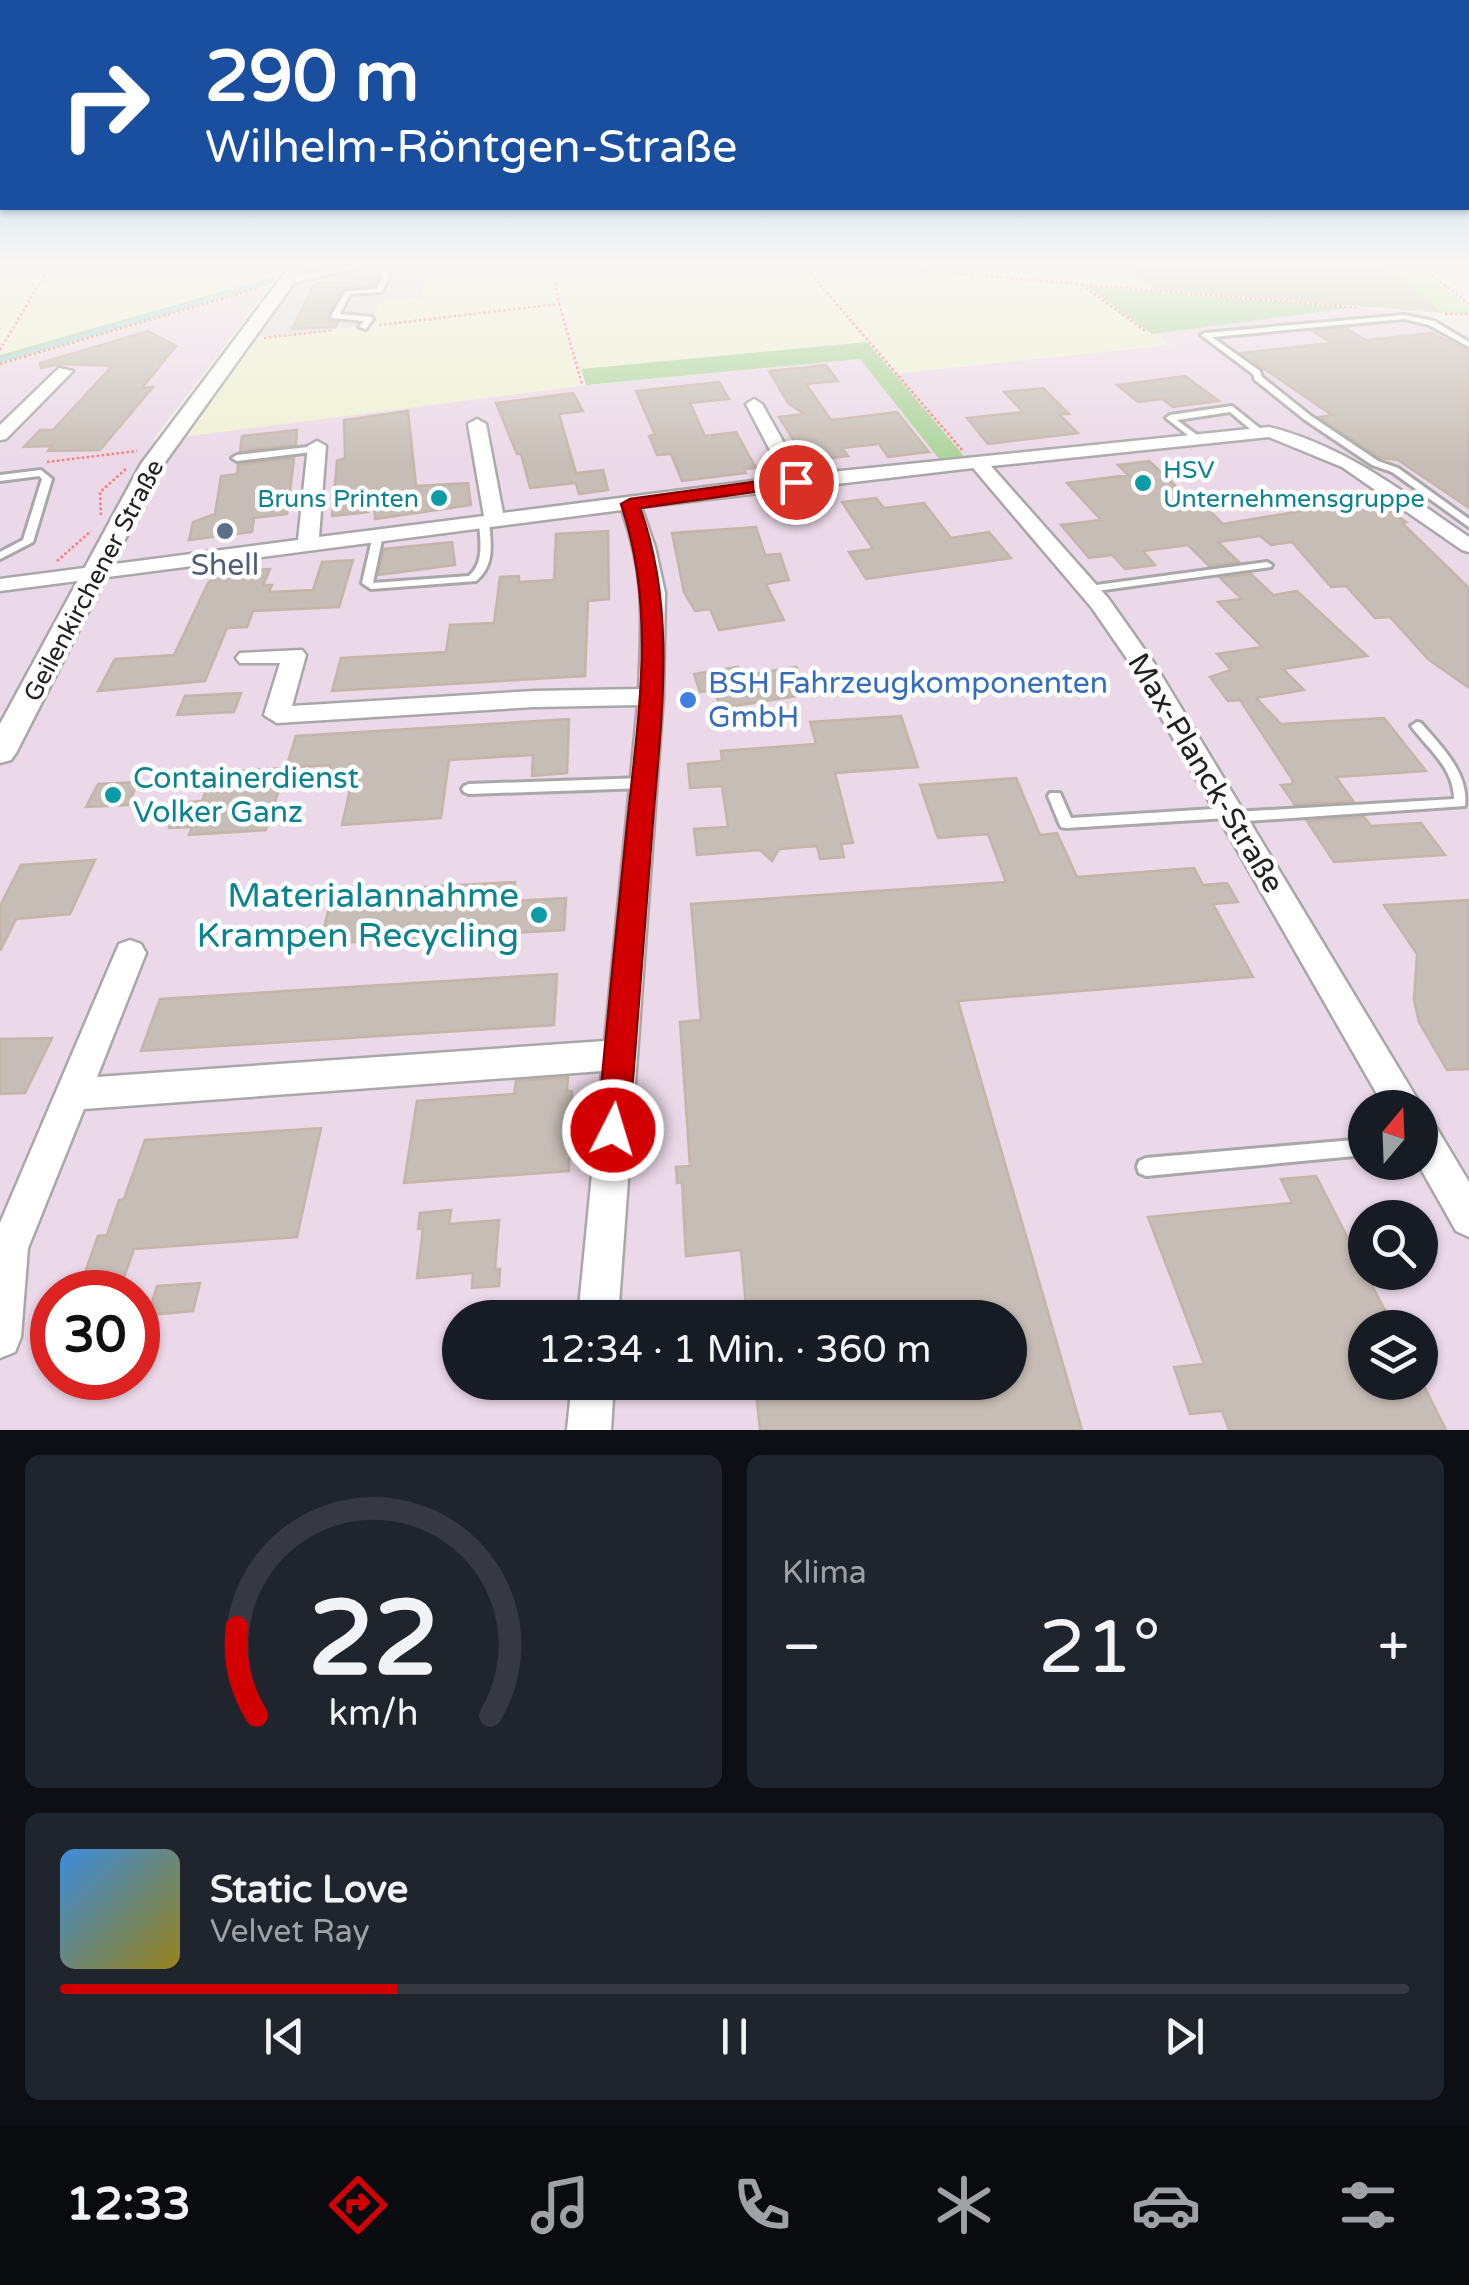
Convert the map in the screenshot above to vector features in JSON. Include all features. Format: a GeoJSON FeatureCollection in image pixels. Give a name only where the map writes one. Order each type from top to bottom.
{"type":"FeatureCollection","features":[{"type":"Feature","properties":{"kind":"street","name":"Geilenkirchener Straße"},"geometry":{"type":"LineString","coordinates":[[0,754],[122,515],[162,449],[246,333]]}},
{"type":"Feature","properties":{"kind":"street"},"geometry":{"type":"LineString","coordinates":[[0,435],[64,371]]}},
{"type":"Feature","properties":{"kind":"street"},"geometry":{"type":"LineString","coordinates":[[754,404],[796,482]]}},
{"type":"Feature","properties":{"kind":"street"},"geometry":{"type":"LineString","coordinates":[[477,424],[489,521]]}},
{"type":"Feature","properties":{"kind":"street"},"geometry":{"type":"LineString","coordinates":[[0,585],[974,460],[1259,432],[1298,437],[1329,452],[1466,536]]}},
{"type":"Feature","properties":{"kind":"street"},"geometry":{"type":"LineString","coordinates":[[308,544],[317,448]]}},
{"type":"Feature","properties":{"kind":"street","name":"Max-Planck-Straße"},"geometry":{"type":"LineString","coordinates":[[974,460],[1088,589],[1142,662],[1393,1090]]}},
{"type":"Feature","properties":{"kind":"street"},"geometry":{"type":"LineString","coordinates":[[599,1300],[651,697],[654,593],[645,546],[630,504]]}},
{"type":"Feature","properties":{"kind":"street"},"geometry":{"type":"LineString","coordinates":[[248,658],[294,655],[278,715],[534,699],[651,697]]}},
{"type":"Feature","properties":{"kind":"street"},"geometry":{"type":"LineString","coordinates":[[0,1337],[9,1248],[130,953]]}},
{"type":"Feature","properties":{"kind":"street"},"geometry":{"type":"LineString","coordinates":[[73,1094],[619,1055]]}},
{"type":"Feature","properties":{"kind":"street"},"geometry":{"type":"LineString","coordinates":[[1438,1165],[1466,1208]]}},
{"type":"Feature","properties":{"kind":"street"},"geometry":{"type":"LineString","coordinates":[[589,1430],[592,1400]]}},
{"type":"Feature","properties":{"kind":"lane"},"geometry":{"type":"LineString","coordinates":[[1229,333],[1204,335],[1257,373],[1258,378],[1308,418],[1375,464],[1395,470],[1466,536]]}},
{"type":"Feature","properties":{"kind":"lane"},"geometry":{"type":"LineString","coordinates":[[1194,437],[1170,418],[1232,410],[1259,432]]}},
{"type":"Feature","properties":{"kind":"lane"},"geometry":{"type":"LineString","coordinates":[[238,458],[317,448]]}},
{"type":"Feature","properties":{"kind":"lane"},"geometry":{"type":"LineString","coordinates":[[0,478],[41,473],[47,479],[28,542],[0,556]]}},
{"type":"Feature","properties":{"kind":"lane"},"geometry":{"type":"LineString","coordinates":[[378,536],[367,583],[372,586],[472,580],[483,572],[486,564],[489,521]]}},
{"type":"Feature","properties":{"kind":"lane"},"geometry":{"type":"LineString","coordinates":[[1088,589],[1267,566]]}},
{"type":"Feature","properties":{"kind":"lane"},"geometry":{"type":"LineString","coordinates":[[1055,796],[1066,823],[1460,803],[1463,790],[1457,775],[1417,726]]}},
{"type":"Feature","properties":{"kind":"lane"},"geometry":{"type":"LineString","coordinates":[[469,789],[644,783]]}},
{"type":"Feature","properties":{"kind":"lane"},"geometry":{"type":"LineString","coordinates":[[1146,1167],[1348,1149]]}},
{"type":"Feature","properties":{"kind":"path"},"geometry":{"type":"LineString","coordinates":[[0,364],[102,333]]}},
{"type":"Feature","properties":{"kind":"path"},"geometry":{"type":"LineString","coordinates":[[240,341],[313,333]]}},
{"type":"Feature","properties":{"kind":"path"},"geometry":{"type":"LineString","coordinates":[[567,333],[582,384]]}},
{"type":"Feature","properties":{"kind":"path"},"geometry":{"type":"LineString","coordinates":[[862,333],[974,460]]}},
{"type":"Feature","properties":{"kind":"path"},"geometry":{"type":"LineString","coordinates":[[37,463],[162,449]]}},
{"type":"Feature","properties":{"kind":"shaded area"},"geometry":{"type":"Polygon","coordinates":[[[13,333],[78,333],[0,355],[13,333]]]}},
{"type":"Feature","properties":{"kind":"shaded area"},"geometry":{"type":"Polygon","coordinates":[[[112,333],[234,333],[153,440],[580,386],[861,359],[941,460],[965,456],[893,374],[1170,345],[1157,333],[1462,333],[1469,336],[1469,1430],[0,1430],[0,366],[112,333]]]}},
{"type":"Feature","properties":{"kind":"shaded area"},"geometry":{"type":"Polygon","coordinates":[[[252,333],[298,333],[248,338],[252,333]]]}},
{"type":"Feature","properties":{"kind":"shaded area"},"geometry":{"type":"Polygon","coordinates":[[[317,333],[564,333],[580,386],[189,436],[255,340],[317,333]]]}},
{"type":"Feature","properties":{"kind":"shaded area"},"geometry":{"type":"Polygon","coordinates":[[[572,333],[859,333],[867,342],[581,369],[572,333]]]}},
{"type":"Feature","properties":{"kind":"shaded area"},"geometry":{"type":"Polygon","coordinates":[[[864,333],[1149,333],[1168,345],[899,373],[864,333]]]}},
{"type":"Feature","properties":{"kind":"green space"},"geometry":{"type":"Polygon","coordinates":[[[78,333],[104,333],[0,363],[0,355],[78,333]]]}},
{"type":"Feature","properties":{"kind":"green space"},"geometry":{"type":"Polygon","coordinates":[[[867,342],[965,457],[940,460],[860,359],[586,385],[581,369],[867,342]]]}},
{"type":"Feature","properties":{"kind":"building"},"geometry":{"type":"Polygon","coordinates":[[[142,333],[151,333],[176,346],[142,388],[153,387],[100,450],[48,451],[52,446],[24,447],[40,430],[53,430],[112,366],[60,364],[41,368],[40,363],[142,333]]]}},
{"type":"Feature","properties":{"kind":"building"},"geometry":{"type":"Polygon","coordinates":[[[1315,333],[1354,333],[1366,340],[1432,333],[1469,352],[1469,508],[1398,460],[1380,458],[1319,417],[1332,415],[1241,353],[1332,343],[1315,333]]]}},
{"type":"Feature","properties":{"kind":"building"},"geometry":{"type":"Polygon","coordinates":[[[826,365],[838,381],[806,384],[831,420],[897,412],[929,452],[888,457],[879,444],[842,448],[848,456],[801,462],[792,447],[798,447],[779,417],[804,414],[788,403],[769,371],[826,365]]]}},
{"type":"Feature","properties":{"kind":"building"},"geometry":{"type":"Polygon","coordinates":[[[1185,376],[1219,401],[1173,407],[1162,399],[1138,402],[1117,385],[1185,376]]]}},
{"type":"Feature","properties":{"kind":"building"},"geometry":{"type":"Polygon","coordinates":[[[719,382],[729,399],[690,403],[705,436],[736,432],[756,468],[744,469],[746,473],[682,481],[671,454],[657,455],[649,436],[655,435],[636,391],[719,382]]]}},
{"type":"Feature","properties":{"kind":"building"},"geometry":{"type":"Polygon","coordinates":[[[1043,388],[1069,414],[1059,414],[1078,433],[988,444],[967,418],[1023,412],[1004,392],[1043,388]]]}},
{"type":"Feature","properties":{"kind":"building"},"geometry":{"type":"Polygon","coordinates":[[[573,393],[583,411],[559,414],[576,473],[603,470],[608,490],[579,494],[576,483],[530,488],[521,454],[517,454],[496,403],[573,393]]]}},
{"type":"Feature","properties":{"kind":"building"},"geometry":{"type":"Polygon","coordinates":[[[408,411],[416,486],[468,483],[471,505],[375,519],[374,492],[368,512],[332,516],[337,461],[345,458],[344,420],[408,411]]]}},
{"type":"Feature","properties":{"kind":"building"},"geometry":{"type":"Polygon","coordinates":[[[297,430],[296,445],[240,451],[242,436],[297,430]]]}},
{"type":"Feature","properties":{"kind":"building"},"geometry":{"type":"Polygon","coordinates":[[[294,458],[287,514],[254,518],[252,532],[189,540],[193,522],[215,514],[221,476],[237,474],[238,465],[294,458]]]}},
{"type":"Feature","properties":{"kind":"building"},"geometry":{"type":"Polygon","coordinates":[[[1149,461],[1199,508],[1206,507],[1223,524],[1373,499],[1406,522],[1402,523],[1469,588],[1469,688],[1428,659],[1390,617],[1375,618],[1346,586],[1331,587],[1292,542],[1271,545],[1260,536],[1218,542],[1239,562],[1209,566],[1188,545],[1143,551],[1155,565],[1125,569],[1112,555],[1089,558],[1061,525],[1101,520],[1067,483],[1128,475],[1118,465],[1149,461]]]}},
{"type":"Feature","properties":{"kind":"building"},"geometry":{"type":"Polygon","coordinates":[[[876,498],[884,508],[924,503],[951,538],[989,532],[1011,558],[866,579],[849,552],[873,549],[842,502],[876,498]]]}},
{"type":"Feature","properties":{"kind":"building"},"geometry":{"type":"Polygon","coordinates":[[[756,527],[765,555],[780,554],[789,580],[766,584],[784,620],[719,630],[710,609],[695,611],[684,592],[672,533],[756,527]]]}},
{"type":"Feature","properties":{"kind":"building"},"geometry":{"type":"Polygon","coordinates":[[[608,531],[609,599],[588,601],[585,676],[332,691],[341,658],[446,652],[450,625],[494,623],[500,577],[519,576],[519,582],[554,580],[556,534],[608,531]]]}},
{"type":"Feature","properties":{"kind":"building"},"geometry":{"type":"Polygon","coordinates":[[[452,542],[455,565],[378,575],[384,549],[452,542]]]}},
{"type":"Feature","properties":{"kind":"building"},"geometry":{"type":"Polygon","coordinates":[[[353,560],[339,607],[253,611],[247,627],[227,628],[205,681],[98,691],[115,659],[174,655],[208,583],[221,572],[270,569],[263,585],[272,585],[269,592],[313,590],[322,562],[353,560]]]}},
{"type":"Feature","properties":{"kind":"building"},"geometry":{"type":"Polygon","coordinates":[[[1251,574],[1273,595],[1297,591],[1367,656],[1283,669],[1304,690],[1256,698],[1281,724],[1384,718],[1426,771],[1336,777],[1353,801],[1295,805],[1281,785],[1293,784],[1292,779],[1240,700],[1228,701],[1210,677],[1231,670],[1217,654],[1262,647],[1218,602],[1242,599],[1220,578],[1251,574]]]}},
{"type":"Feature","properties":{"kind":"building"},"geometry":{"type":"Polygon","coordinates":[[[738,667],[741,676],[796,667],[809,694],[721,708],[714,690],[700,692],[694,674],[738,667]]]}},
{"type":"Feature","properties":{"kind":"building"},"geometry":{"type":"Polygon","coordinates":[[[241,693],[234,712],[177,715],[185,696],[241,693]]]}},
{"type":"Feature","properties":{"kind":"building"},"geometry":{"type":"Polygon","coordinates":[[[901,716],[918,767],[835,773],[853,843],[841,844],[844,857],[820,859],[817,846],[779,849],[772,861],[760,850],[697,855],[694,829],[728,827],[722,786],[690,788],[688,764],[722,761],[721,751],[816,744],[810,722],[901,716]]]}},
{"type":"Feature","properties":{"kind":"building"},"geometry":{"type":"Polygon","coordinates":[[[569,719],[567,773],[532,776],[533,755],[449,760],[441,818],[342,825],[351,785],[325,787],[331,765],[286,768],[296,736],[569,719]]]}},
{"type":"Feature","properties":{"kind":"building"},"geometry":{"type":"Polygon","coordinates":[[[286,768],[266,830],[189,835],[192,827],[169,828],[180,803],[202,801],[214,772],[286,768]]]}},
{"type":"Feature","properties":{"kind":"building"},"geometry":{"type":"Polygon","coordinates":[[[1016,778],[1040,835],[1057,833],[1077,877],[1194,868],[1203,885],[1227,883],[1238,902],[1213,904],[1253,977],[958,1001],[1082,1430],[760,1430],[757,1400],[1027,1400],[1027,1300],[745,1300],[741,1250],[686,1256],[682,1182],[677,1183],[676,1167],[690,1166],[680,1022],[701,1020],[691,904],[1006,882],[988,834],[938,838],[920,785],[1016,778]]]}},
{"type":"Feature","properties":{"kind":"building","name":"Containerdienst Volker Ganz"},"geometry":{"type":"Polygon","coordinates":[[[138,782],[128,805],[86,807],[98,784],[138,782]]]}},
{"type":"Feature","properties":{"kind":"building"},"geometry":{"type":"Polygon","coordinates":[[[1364,817],[1371,826],[1421,823],[1445,855],[1334,862],[1307,821],[1364,817]]]}},
{"type":"Feature","properties":{"kind":"building"},"geometry":{"type":"Polygon","coordinates":[[[95,860],[70,914],[16,919],[0,951],[0,906],[21,865],[95,860]]]}},
{"type":"Feature","properties":{"kind":"building"},"geometry":{"type":"Polygon","coordinates":[[[515,882],[514,901],[566,898],[564,930],[320,944],[333,892],[515,882]]]}},
{"type":"Feature","properties":{"kind":"building"},"geometry":{"type":"Polygon","coordinates":[[[1469,900],[1469,1069],[1447,1070],[1419,1022],[1414,1000],[1417,954],[1384,905],[1469,900]]]}},
{"type":"Feature","properties":{"kind":"building"},"geometry":{"type":"Polygon","coordinates":[[[557,974],[554,1025],[141,1051],[160,999],[557,974]]]}},
{"type":"Feature","properties":{"kind":"building"},"geometry":{"type":"Polygon","coordinates":[[[52,1038],[25,1093],[0,1094],[0,1039],[52,1038]]]}},
{"type":"Feature","properties":{"kind":"building"},"geometry":{"type":"Polygon","coordinates":[[[568,1077],[567,1091],[572,1091],[569,1171],[404,1183],[417,1101],[514,1094],[516,1081],[568,1077]]]}},
{"type":"Feature","properties":{"kind":"building"},"geometry":{"type":"Polygon","coordinates":[[[321,1128],[297,1237],[134,1249],[127,1270],[86,1270],[98,1236],[107,1235],[119,1200],[124,1199],[145,1140],[321,1128]]]}},
{"type":"Feature","properties":{"kind":"building"},"geometry":{"type":"Polygon","coordinates":[[[1316,1176],[1348,1238],[1348,1290],[1374,1290],[1385,1310],[1348,1310],[1348,1400],[1431,1400],[1446,1430],[1229,1430],[1222,1411],[1190,1414],[1174,1367],[1204,1364],[1148,1217],[1292,1203],[1281,1179],[1316,1176]]]}},
{"type":"Feature","properties":{"kind":"building"},"geometry":{"type":"Polygon","coordinates":[[[451,1210],[449,1224],[499,1220],[495,1269],[500,1269],[499,1286],[472,1288],[473,1273],[417,1278],[423,1229],[418,1229],[420,1213],[451,1210]]]}},
{"type":"Feature","properties":{"kind":"building"},"geometry":{"type":"Polygon","coordinates":[[[200,1283],[193,1311],[160,1314],[160,1286],[200,1283]]]}},
{"type":"Feature","properties":{"kind":"waterway"},"geometry":{"type":"LineString","coordinates":[[0,360],[92,333]]}},
{"type":"Feature","properties":{"kind":"place","name":"HSV Unternehmensgruppe"},"geometry":{"type":"Point","coordinates":[1143,483]}},
{"type":"Feature","properties":{"kind":"place","name":"Bruns Printen"},"geometry":{"type":"Point","coordinates":[439,498]}},
{"type":"Feature","properties":{"kind":"place","name":"Shell"},"geometry":{"type":"Point","coordinates":[225,531]}},
{"type":"Feature","properties":{"kind":"place","name":"BSH Fahrzeugkomponenten GmbH"},"geometry":{"type":"Point","coordinates":[688,700]}},
{"type":"Feature","properties":{"kind":"place","name":"Containerdienst Volker Ganz"},"geometry":{"type":"Point","coordinates":[113,795]}},
{"type":"Feature","properties":{"kind":"place","name":"Materialannahme Krampen Recycling"},"geometry":{"type":"Point","coordinates":[539,915]}},
{"type":"Feature","properties":{"kind":"route"},"geometry":{"type":"LineString","coordinates":[[613,1130],[651,697],[654,606],[645,546],[630,504],[796,482]]}}]}
